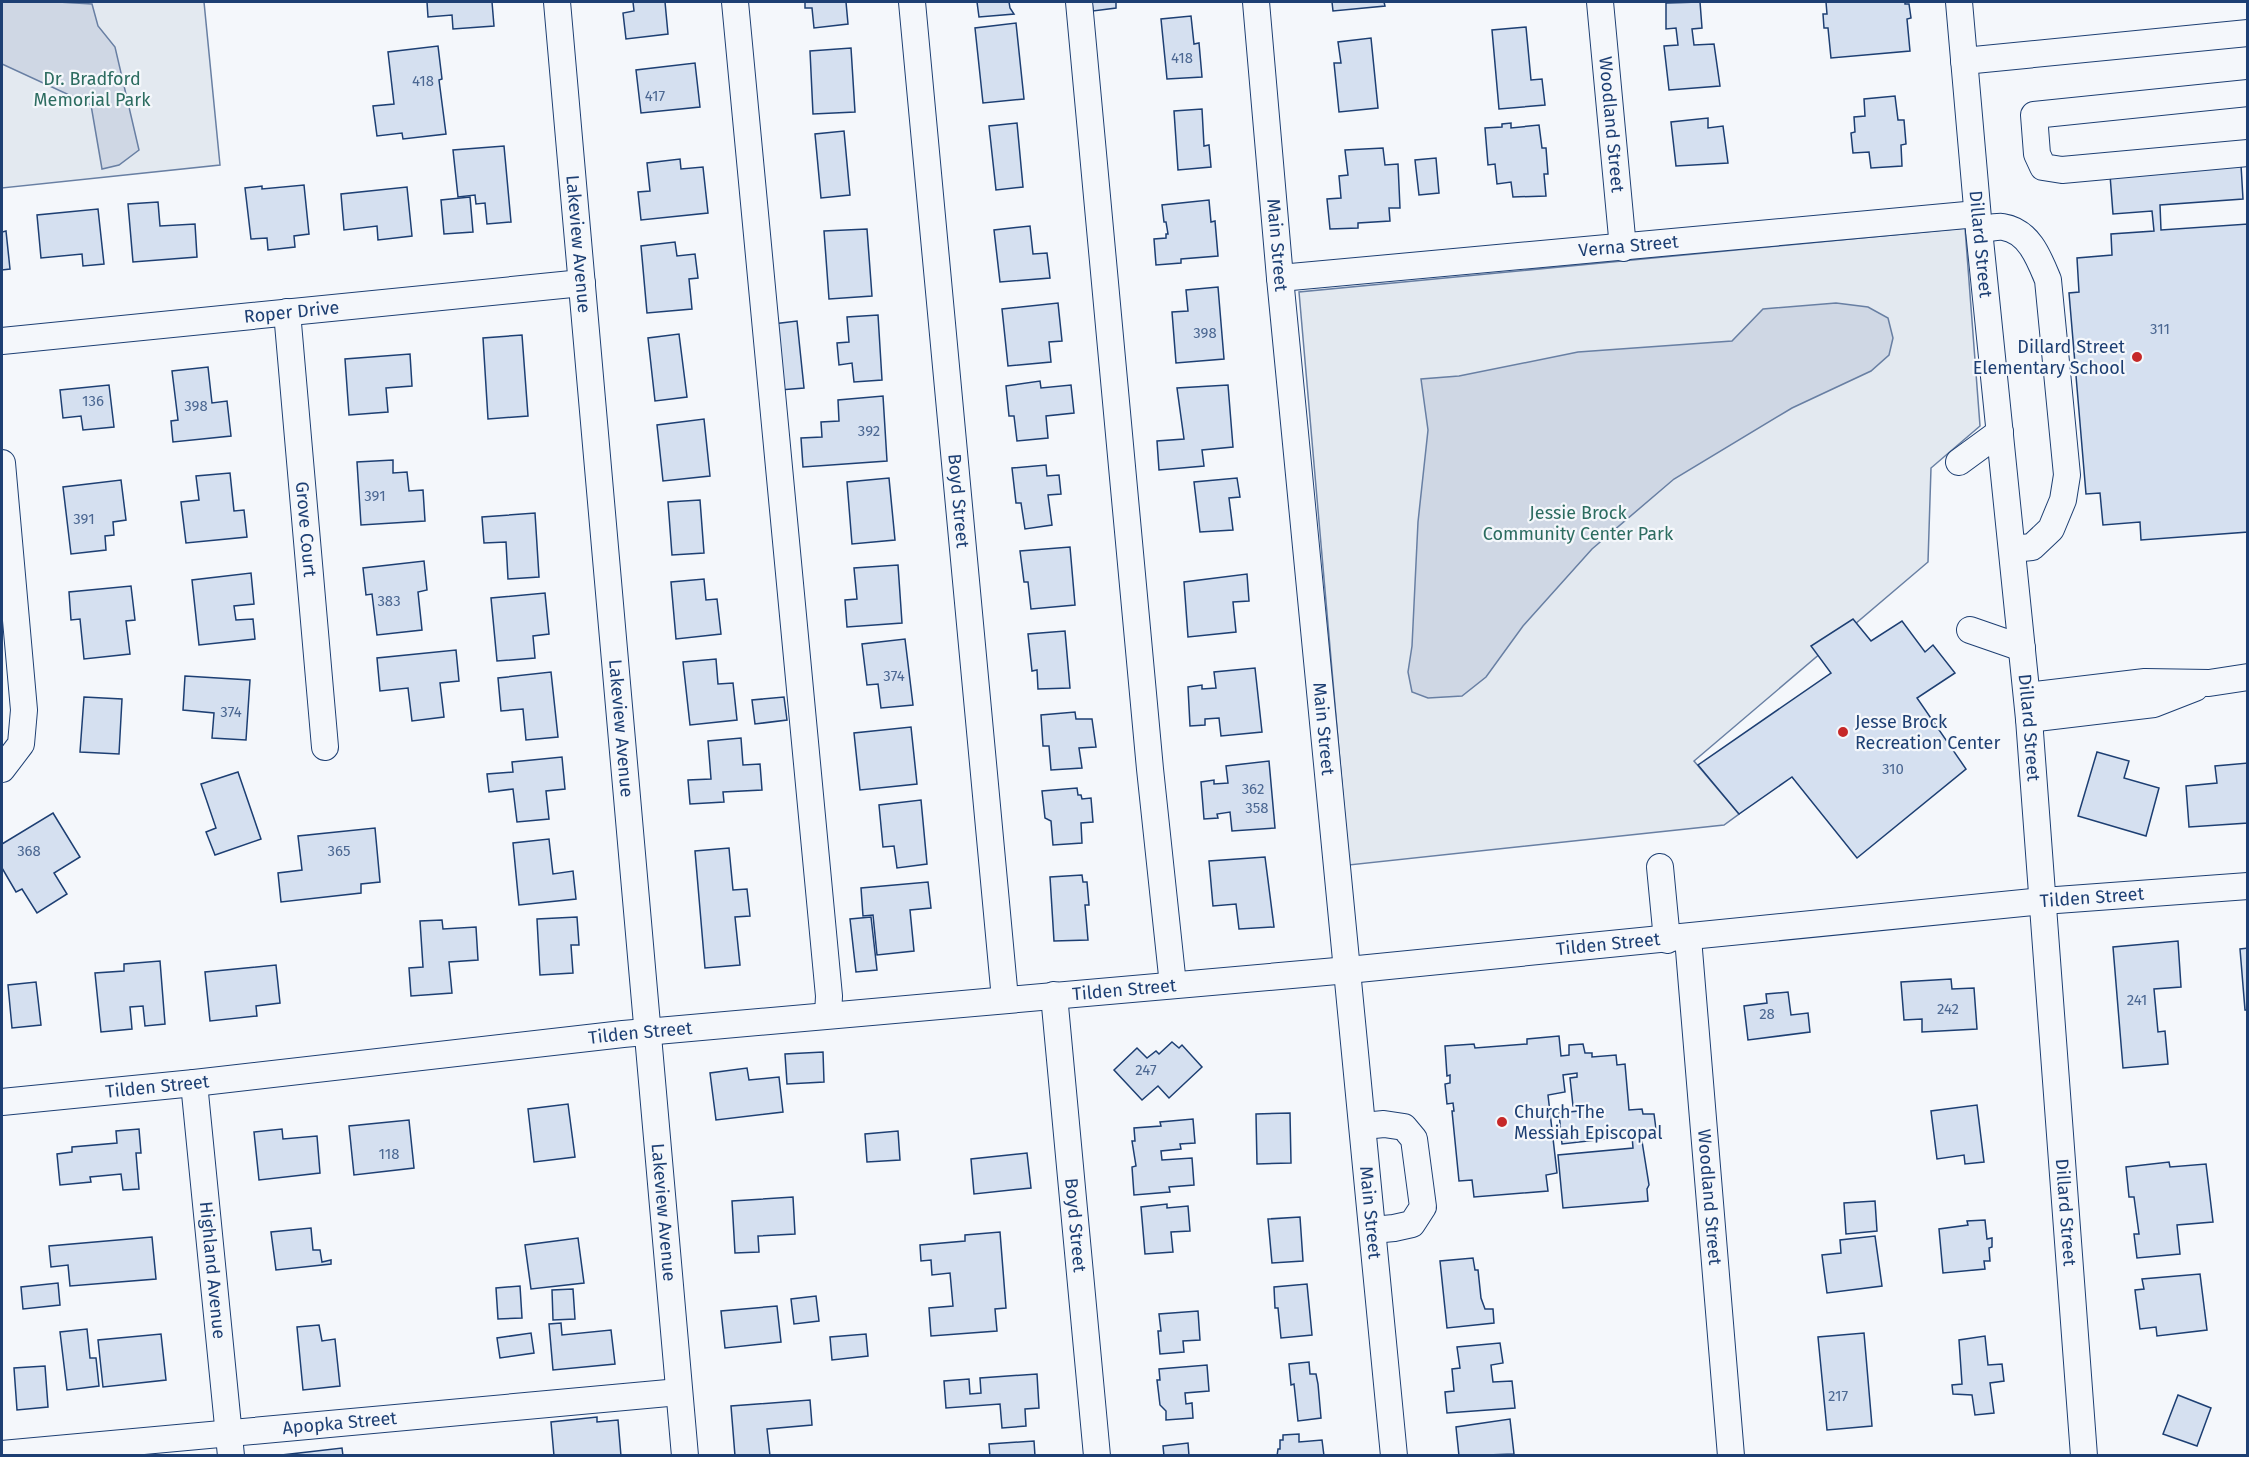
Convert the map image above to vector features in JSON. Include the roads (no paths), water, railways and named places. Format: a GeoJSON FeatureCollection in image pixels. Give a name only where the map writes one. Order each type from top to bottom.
{"type":"FeatureCollection","features":[{"type":"Feature","properties":{"kind":"street","name":"Lakeview Avenue"},"geometry":{"type":"LineString","coordinates":[[557,2],[646,1034],[685,1455]]}},
{"type":"Feature","properties":{"kind":"street"},"geometry":{"type":"LineString","coordinates":[[735,2],[829,996],[828,1015]]}},
{"type":"Feature","properties":{"kind":"street","name":"Boyd Street"},"geometry":{"type":"LineString","coordinates":[[912,2],[1005,999]]}},
{"type":"Feature","properties":{"kind":"street"},"geometry":{"type":"LineString","coordinates":[[1079,2],[1149,757],[1173,985]]}},
{"type":"Feature","properties":{"kind":"street","name":"Main Street"},"geometry":{"type":"LineString","coordinates":[[1256,2],[1280,278],[1394,1455]]}},
{"type":"Feature","properties":{"kind":"street","name":"Woodland Street"},"geometry":{"type":"LineString","coordinates":[[1600,2],[1623,248]]}},
{"type":"Feature","properties":{"kind":"street","name":"Dillard Street"},"geometry":{"type":"LineString","coordinates":[[1959,2],[1978,222],[2028,707],[2084,1455]]}},
{"type":"Feature","properties":{"kind":"street"},"geometry":{"type":"LineString","coordinates":[[1964,61],[2247,33]]}},
{"type":"Feature","properties":{"kind":"street"},"geometry":{"type":"LineString","coordinates":[[2247,93],[2034,115],[2037,154],[2043,167],[2062,170],[2247,153]]}},
{"type":"Feature","properties":{"kind":"street","name":"Verna Street"},"geometry":{"type":"LineString","coordinates":[[1280,278],[1623,248],[1978,222],[2003,227],[2023,237],[2037,254],[2048,279],[2067,475],[2063,500],[2051,529],[2032,548],[2012,549]]}},
{"type":"Feature","properties":{"kind":"street","name":"Roper Drive"},"geometry":{"type":"LineString","coordinates":[[2,341],[582,283]]}},
{"type":"Feature","properties":{"kind":"street","name":"Grove Court"},"geometry":{"type":"LineString","coordinates":[[287,312],[325,747]]}},
{"type":"Feature","properties":{"kind":"street"},"geometry":{"type":"LineString","coordinates":[[1959,462],[2000,432]]}},
{"type":"Feature","properties":{"kind":"street"},"geometry":{"type":"LineString","coordinates":[[2,463],[24,711],[21,744],[2,769]]}},
{"type":"Feature","properties":{"kind":"street"},"geometry":{"type":"LineString","coordinates":[[1970,630],[2022,648]]}},
{"type":"Feature","properties":{"kind":"street"},"geometry":{"type":"LineString","coordinates":[[2028,707],[2154,704],[2209,683],[2247,677]]}},
{"type":"Feature","properties":{"kind":"street","name":"Woodland Street"},"geometry":{"type":"LineString","coordinates":[[1660,867],[1678,939],[1731,1455]]}},
{"type":"Feature","properties":{"kind":"street","name":"Tilden Street"},"geometry":{"type":"LineString","coordinates":[[2,1102],[828,1015],[1348,970],[2043,901],[2247,886]]}},
{"type":"Feature","properties":{"kind":"street","name":"Boyd Street"},"geometry":{"type":"LineString","coordinates":[[1054,995],[1097,1455]]}},
{"type":"Feature","properties":{"kind":"street","name":"Highland Avenue"},"geometry":{"type":"LineString","coordinates":[[194,1083],[230,1444]]}},
{"type":"Feature","properties":{"kind":"street"},"geometry":{"type":"LineString","coordinates":[[1363,1126],[1384,1124],[1404,1127],[1414,1139],[1423,1207],[1412,1224],[1373,1230]]}},
{"type":"Feature","properties":{"kind":"street","name":"Apopka Street"},"geometry":{"type":"LineString","coordinates":[[2,1454],[230,1444],[679,1392]]}},
{"type":"Feature","properties":{"kind":"place","name":"Dillard Street Elementary School"},"geometry":{"type":"Point","coordinates":[2137,357]}},
{"type":"Feature","properties":{"kind":"place","name":"Jesse Brock Recreation Center"},"geometry":{"type":"Point","coordinates":[1843,732]}},
{"type":"Feature","properties":{"kind":"place","name":"Church The Messiah Episcopal"},"geometry":{"type":"Point","coordinates":[1502,1122]}},
{"type":"Feature","properties":{"kind":"park label","name":"Dr. Bradford Memorial Park"},"geometry":{"type":"Point","coordinates":[92,89]}},
{"type":"Feature","properties":{"kind":"park label","name":"Jessie Brock Community Center Park"},"geometry":{"type":"Point","coordinates":[1578,523]}}]}
